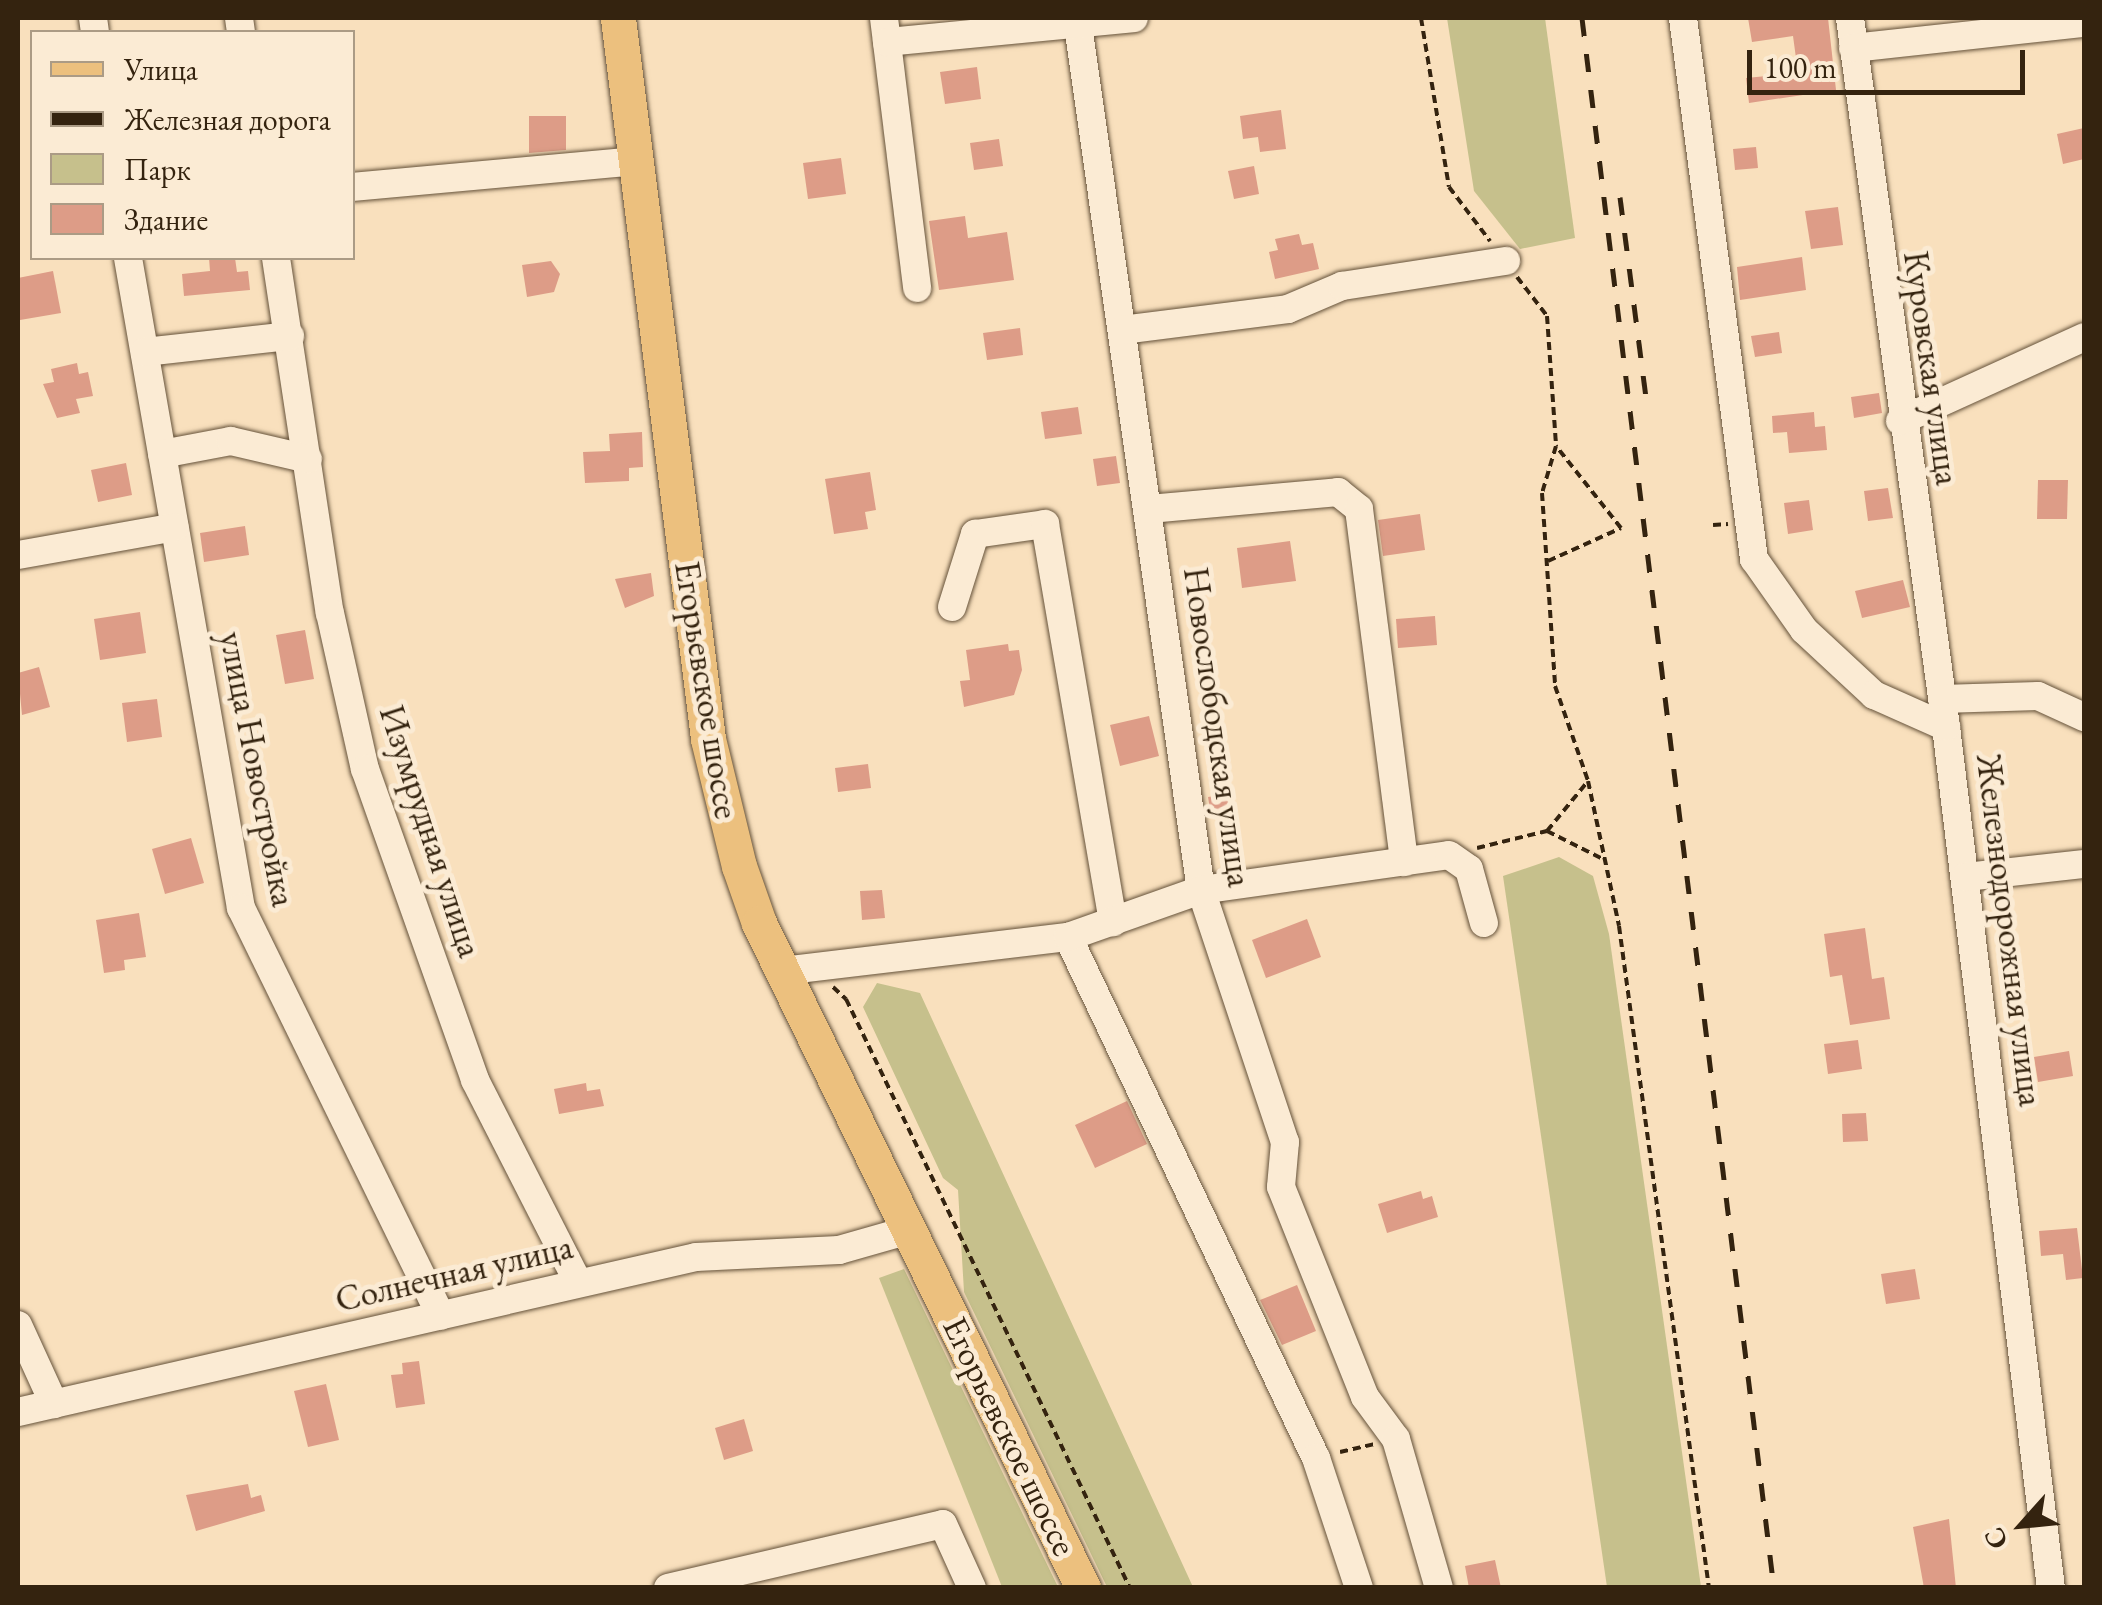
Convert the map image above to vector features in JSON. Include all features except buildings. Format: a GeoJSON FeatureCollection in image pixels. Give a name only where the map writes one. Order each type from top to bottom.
{"type":"FeatureCollection","features":[{"type":"Feature","properties":{"kind":"main road","name":"Егорьевское шоссе"},"geometry":{"type":"LineString","coordinates":[[618,18],[708,739],[739,866],[796,969],[909,1230],[1084,1588]]}},
{"type":"Feature","properties":{"kind":"street"},"geometry":{"type":"LineString","coordinates":[[917,288],[886,30],[1134,18]]}},
{"type":"Feature","properties":{"kind":"street","name":"Железнодорожная улица"},"geometry":{"type":"LineString","coordinates":[[1683,18],[1754,559],[1804,630],[1874,694],[1944,713],[2051,1588]]}},
{"type":"Feature","properties":{"kind":"street","name":"Куровская улица"},"geometry":{"type":"LineString","coordinates":[[1850,18],[1900,422],[1944,713]]}},
{"type":"Feature","properties":{"kind":"street","name":"Новослободская улица"},"geometry":{"type":"LineString","coordinates":[[1077,22],[1201,890],[1285,1142],[1281,1188],[1365,1398],[1396,1439],[1439,1588]]}},
{"type":"Feature","properties":{"kind":"street"},"geometry":{"type":"LineString","coordinates":[[1854,48],[2084,22]]}},
{"type":"Feature","properties":{"kind":"street"},"geometry":{"type":"LineString","coordinates":[[355,186],[637,161]]}},
{"type":"Feature","properties":{"kind":"street"},"geometry":{"type":"LineString","coordinates":[[1122,330],[1288,309],[1342,286],[1503,258]]}},
{"type":"Feature","properties":{"kind":"street","name":"улица Новостройка"},"geometry":{"type":"LineString","coordinates":[[128,260],[241,908],[441,1316]]}},
{"type":"Feature","properties":{"kind":"street","name":"Изумрудная улица"},"geometry":{"type":"LineString","coordinates":[[276,260],[330,613],[364,769],[475,1080],[578,1282]]}},
{"type":"Feature","properties":{"kind":"street"},"geometry":{"type":"LineString","coordinates":[[145,352],[290,336]]}},
{"type":"Feature","properties":{"kind":"street"},"geometry":{"type":"LineString","coordinates":[[1900,422],[2084,337]]}},
{"type":"Feature","properties":{"kind":"street"},"geometry":{"type":"LineString","coordinates":[[162,454],[232,441],[308,459]]}},
{"type":"Feature","properties":{"kind":"street"},"geometry":{"type":"LineString","coordinates":[[1148,509],[1338,492],[1359,509],[1404,862]]}},
{"type":"Feature","properties":{"kind":"street"},"geometry":{"type":"LineString","coordinates":[[952,607],[976,534],[1045,524],[1113,922]]}},
{"type":"Feature","properties":{"kind":"street"},"geometry":{"type":"LineString","coordinates":[[18,554],[175,527]]}},
{"type":"Feature","properties":{"kind":"street"},"geometry":{"type":"LineString","coordinates":[[1944,713],[2038,696],[2084,717]]}},
{"type":"Feature","properties":{"kind":"street"},"geometry":{"type":"LineString","coordinates":[[796,969],[1068,936],[1201,890],[1449,856],[1469,869],[1484,924]]}},
{"type":"Feature","properties":{"kind":"street"},"geometry":{"type":"LineString","coordinates":[[1966,878],[2084,864]]}},
{"type":"Feature","properties":{"kind":"street"},"geometry":{"type":"LineString","coordinates":[[1068,936],[1316,1458],[1359,1588]]}},
{"type":"Feature","properties":{"kind":"street","name":"Солнечная улица"},"geometry":{"type":"LineString","coordinates":[[18,1412],[714,1254],[839,1250],[909,1230]]}},
{"type":"Feature","properties":{"kind":"street"},"geometry":{"type":"LineString","coordinates":[[18,1326],[54,1404]]}},
{"type":"Feature","properties":{"kind":"street"},"geometry":{"type":"LineString","coordinates":[[668,1588],[943,1524],[972,1588]]}},
{"type":"Feature","properties":{"kind":"path"},"geometry":{"type":"LineString","coordinates":[[1421,18],[1448,186],[1547,316],[1556,446],[1542,493],[1556,686],[1588,781],[1619,926],[1709,1588]]}},
{"type":"Feature","properties":{"kind":"path"},"geometry":{"type":"LineString","coordinates":[[1548,561],[1621,528],[1556,446]]}},
{"type":"Feature","properties":{"kind":"path"},"geometry":{"type":"LineString","coordinates":[[1449,856],[1547,831],[1588,781]]}},
{"type":"Feature","properties":{"kind":"path"},"geometry":{"type":"LineString","coordinates":[[1547,831],[1604,859]]}},
{"type":"Feature","properties":{"kind":"path"},"geometry":{"type":"LineString","coordinates":[[796,969],[846,999],[1130,1588]]}},
{"type":"Feature","properties":{"kind":"path"},"geometry":{"type":"LineString","coordinates":[[1316,1458],[1396,1439]]}},
{"type":"Feature","properties":{"kind":"green space"},"geometry":{"type":"Polygon","coordinates":[[[1447,18],[1545,18],[1575,238],[1520,249],[1474,191],[1447,18]]]}},
{"type":"Feature","properties":{"kind":"green space"},"geometry":{"type":"Polygon","coordinates":[[[1559,857],[1593,876],[1609,934],[1701,1587],[1607,1587],[1503,876],[1559,857]]]}},
{"type":"Feature","properties":{"kind":"green space"},"geometry":{"type":"Polygon","coordinates":[[[877,983],[920,993],[1193,1587],[1107,1587],[964,1292],[958,1190],[943,1178],[863,1007],[877,983]]]}},
{"type":"Feature","properties":{"kind":"green space"},"geometry":{"type":"Polygon","coordinates":[[[904,1269],[1058,1587],[1002,1587],[879,1278],[904,1269]]]}},
{"type":"Feature","properties":{"kind":"railway"},"geometry":{"type":"LineString","coordinates":[[1582,18],[1774,1588]]}},
{"type":"Feature","properties":{"kind":"railway"},"geometry":{"type":"LineString","coordinates":[[1620,197],[1647,406]]}}]}
